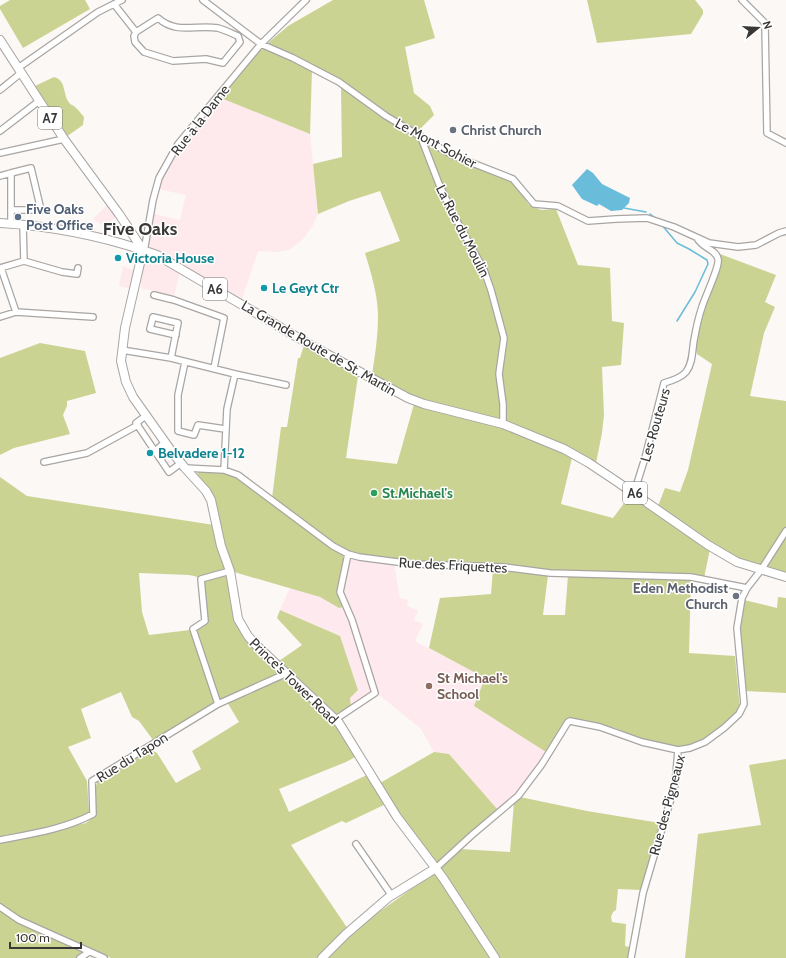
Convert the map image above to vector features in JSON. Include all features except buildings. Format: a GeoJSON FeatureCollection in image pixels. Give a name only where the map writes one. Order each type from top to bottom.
{"type":"FeatureCollection","features":[{"type":"Feature","properties":{"kind":"main road","name":"A7"},"geometry":{"type":"LineString","coordinates":[[0,40],[64,139],[143,250]]}},
{"type":"Feature","properties":{"kind":"main road","name":"A6"},"geometry":{"type":"LineString","coordinates":[[0,223],[75,232],[143,250]]}},
{"type":"Feature","properties":{"kind":"main road"},"geometry":{"type":"LineString","coordinates":[[129,246],[134,243],[134,236]]}},
{"type":"Feature","properties":{"kind":"main road","name":"Prince's Tower Road"},"geometry":{"type":"LineString","coordinates":[[143,250],[125,328],[122,350],[121,361],[126,382],[133,396],[183,465],[206,490],[211,500],[221,546],[230,571],[238,619],[248,636],[256,645],[336,719],[397,817],[436,868],[495,958]]}},
{"type":"Feature","properties":{"kind":"main road","name":"La Grande Route de St. Martin"},"geometry":{"type":"LineString","coordinates":[[143,250],[157,255],[314,347],[408,398],[424,404],[504,424]]}},
{"type":"Feature","properties":{"kind":"main road","name":"A6"},"geometry":{"type":"LineString","coordinates":[[504,424],[564,449],[589,463],[708,545],[737,562],[786,577]]}},
{"type":"Feature","properties":{"kind":"main road"},"geometry":{"type":"LineString","coordinates":[[322,958],[346,934],[392,896],[436,868]]}},
{"type":"Feature","properties":{"kind":"street"},"geometry":{"type":"LineString","coordinates":[[0,90],[20,71],[98,12],[122,0]]}},
{"type":"Feature","properties":{"kind":"street","name":"Le Mont Sohier"},"geometry":{"type":"LineString","coordinates":[[203,0],[261,44],[293,58],[339,82],[386,116],[452,155],[513,179],[534,204],[558,206],[588,221],[647,218],[661,222],[697,238]]}},
{"type":"Feature","properties":{"kind":"street","name":"Rue à la Dame"},"geometry":{"type":"LineString","coordinates":[[143,250],[159,178],[178,144],[261,44],[306,0]]}},
{"type":"Feature","properties":{"kind":"street"},"geometry":{"type":"LineString","coordinates":[[742,0],[764,22],[765,25],[767,133],[786,143]]}},
{"type":"Feature","properties":{"kind":"street"},"geometry":{"type":"LineString","coordinates":[[114,4],[136,32]]}},
{"type":"Feature","properties":{"kind":"street"},"geometry":{"type":"LineString","coordinates":[[158,18],[171,26],[216,28],[228,31],[238,36],[240,42],[223,63],[206,59],[173,61],[144,52],[135,42],[134,36],[136,32],[158,18]]}},
{"type":"Feature","properties":{"kind":"street"},"geometry":{"type":"LineString","coordinates":[[0,131],[39,101]]}},
{"type":"Feature","properties":{"kind":"street","name":"La Rue du Moulin"},"geometry":{"type":"LineString","coordinates":[[420,135],[439,184],[453,214],[484,270],[491,290],[504,338],[499,374],[504,424]]}},
{"type":"Feature","properties":{"kind":"street"},"geometry":{"type":"LineString","coordinates":[[0,151],[64,139]]}},
{"type":"Feature","properties":{"kind":"street"},"geometry":{"type":"LineString","coordinates":[[0,176],[31,168],[41,210],[12,210]]}},
{"type":"Feature","properties":{"kind":"street"},"geometry":{"type":"LineString","coordinates":[[11,224],[12,173]]}},
{"type":"Feature","properties":{"kind":"street"},"geometry":{"type":"LineString","coordinates":[[23,225],[24,261]]}},
{"type":"Feature","properties":{"kind":"street"},"geometry":{"type":"LineString","coordinates":[[697,238],[709,243],[738,247],[756,245],[786,231]]}},
{"type":"Feature","properties":{"kind":"street","name":"Les Routeurs"},"geometry":{"type":"LineString","coordinates":[[634,493],[645,458],[664,383],[686,373],[692,359],[694,340],[701,308],[718,266],[718,257],[715,252],[700,244],[697,238]]}},
{"type":"Feature","properties":{"kind":"street"},"geometry":{"type":"LineString","coordinates":[[16,312],[1,268],[24,261],[62,272],[77,274],[78,268]]}},
{"type":"Feature","properties":{"kind":"street"},"geometry":{"type":"LineString","coordinates":[[154,295],[174,300],[224,318],[214,368]]}},
{"type":"Feature","properties":{"kind":"street"},"geometry":{"type":"LineString","coordinates":[[0,317],[16,312],[93,317]]}},
{"type":"Feature","properties":{"kind":"street"},"geometry":{"type":"LineString","coordinates":[[171,358],[176,335],[178,323],[153,317],[150,329],[176,335]]}},
{"type":"Feature","properties":{"kind":"street"},"geometry":{"type":"LineString","coordinates":[[122,350],[171,358],[286,386]]}},
{"type":"Feature","properties":{"kind":"street"},"geometry":{"type":"LineString","coordinates":[[184,362],[178,395],[178,431],[194,435],[198,425],[225,429]]}},
{"type":"Feature","properties":{"kind":"street"},"geometry":{"type":"LineString","coordinates":[[224,470],[227,409],[235,374]]}},
{"type":"Feature","properties":{"kind":"street"},"geometry":{"type":"LineString","coordinates":[[147,415],[136,423],[169,472],[183,465]]}},
{"type":"Feature","properties":{"kind":"street"},"geometry":{"type":"LineString","coordinates":[[44,462],[87,453],[138,425]]}},
{"type":"Feature","properties":{"kind":"street"},"geometry":{"type":"LineString","coordinates":[[155,451],[163,444]]}},
{"type":"Feature","properties":{"kind":"street","name":"Rue des Friquettes"},"geometry":{"type":"LineString","coordinates":[[183,465],[224,470],[238,476],[333,546],[359,558],[413,564],[503,567],[550,573],[691,577],[747,588]]}},
{"type":"Feature","properties":{"kind":"street","name":"Rue des Pigneaux"},"geometry":{"type":"LineString","coordinates":[[631,958],[643,893],[675,785],[678,750],[690,748],[705,742],[724,728],[739,714],[744,704],[737,628],[742,598],[747,588],[761,570],[786,531]]}},
{"type":"Feature","properties":{"kind":"street"},"geometry":{"type":"LineString","coordinates":[[336,719],[375,693],[352,620],[340,592],[348,554]]}},
{"type":"Feature","properties":{"kind":"street"},"geometry":{"type":"LineString","coordinates":[[218,704],[193,629],[206,621],[201,579],[230,571]]}},
{"type":"Feature","properties":{"kind":"street","name":"Rue du Tapon"},"geometry":{"type":"LineString","coordinates":[[0,840],[36,833],[82,820],[93,814],[92,781],[218,704],[287,673]]}},
{"type":"Feature","properties":{"kind":"street"},"geometry":{"type":"LineString","coordinates":[[436,868],[518,796],[542,764],[570,721],[600,727],[642,742],[678,750]]}},
{"type":"Feature","properties":{"kind":"street"},"geometry":{"type":"LineString","coordinates":[[356,844],[392,896]]}},
{"type":"Feature","properties":{"kind":"street"},"geometry":{"type":"LineString","coordinates":[[0,907],[19,920],[104,958]]}},
{"type":"Feature","properties":{"kind":"street"},"geometry":{"type":"LineString","coordinates":[[80,958],[89,952]]}},
{"type":"Feature","properties":{"kind":"shaded area"},"geometry":{"type":"Polygon","coordinates":[[[221,98],[310,134],[318,214],[312,227],[302,240],[289,250],[276,252],[258,251],[242,299],[170,258],[151,249],[148,244],[154,214],[180,220],[186,195],[158,189],[163,176],[179,148],[221,98]]]}},
{"type":"Feature","properties":{"kind":"shaded area"},"geometry":{"type":"Polygon","coordinates":[[[108,204],[117,215],[106,227],[93,219],[108,204]]]}},
{"type":"Feature","properties":{"kind":"shaded area"},"geometry":{"type":"Polygon","coordinates":[[[147,257],[156,259],[180,272],[174,296],[141,288],[142,283],[138,282],[144,259],[147,257]]]}},
{"type":"Feature","properties":{"kind":"shaded area"},"geometry":{"type":"Polygon","coordinates":[[[123,266],[135,271],[132,289],[119,286],[123,266]]]}},
{"type":"Feature","properties":{"kind":"shaded area","name":"St Michael's School"},"geometry":{"type":"Polygon","coordinates":[[[349,559],[394,564],[400,598],[408,600],[407,606],[418,611],[414,620],[423,624],[415,641],[485,678],[474,706],[546,752],[518,793],[498,810],[449,754],[434,752],[421,729],[378,694],[354,620],[342,592],[349,559]]]}},
{"type":"Feature","properties":{"kind":"shaded area"},"geometry":{"type":"Polygon","coordinates":[[[290,588],[320,597],[339,608],[344,607],[373,691],[351,706],[340,636],[280,610],[290,588]]]}},
{"type":"Feature","properties":{"kind":"green space"},"geometry":{"type":"Polygon","coordinates":[[[10,0],[85,0],[90,9],[23,48],[0,9],[0,6],[10,0]]]}},
{"type":"Feature","properties":{"kind":"green space"},"geometry":{"type":"Polygon","coordinates":[[[333,0],[424,0],[435,38],[405,47],[414,93],[430,106],[434,115],[418,131],[384,113],[340,80],[300,58],[268,43],[288,26],[333,0]]]}},
{"type":"Feature","properties":{"kind":"green space"},"geometry":{"type":"Polygon","coordinates":[[[587,0],[695,0],[703,10],[703,14],[691,34],[597,43],[587,0]]]}},
{"type":"Feature","properties":{"kind":"green space"},"geometry":{"type":"Polygon","coordinates":[[[264,49],[312,70],[310,134],[221,98],[260,50],[264,49]]]}},
{"type":"Feature","properties":{"kind":"green space"},"geometry":{"type":"Polygon","coordinates":[[[54,77],[61,81],[66,98],[84,117],[83,125],[66,137],[34,89],[35,86],[54,77]]]}},
{"type":"Feature","properties":{"kind":"green space"},"geometry":{"type":"Polygon","coordinates":[[[341,87],[384,117],[418,136],[443,200],[482,271],[489,290],[501,336],[498,374],[498,391],[502,407],[500,419],[419,401],[372,375],[377,338],[378,308],[374,284],[365,253],[400,241],[380,191],[349,201],[318,214],[313,164],[342,157],[341,87]]]}},
{"type":"Feature","properties":{"kind":"green space"},"geometry":{"type":"Polygon","coordinates":[[[425,142],[465,164],[505,178],[514,183],[529,205],[541,210],[556,209],[578,265],[610,268],[612,321],[624,323],[621,365],[602,367],[604,415],[596,463],[508,424],[506,420],[502,368],[507,336],[492,284],[485,266],[436,174],[425,142]]]}},
{"type":"Feature","properties":{"kind":"green space"},"geometry":{"type":"Polygon","coordinates":[[[720,254],[776,275],[765,302],[775,307],[764,333],[750,396],[786,401],[786,527],[761,568],[730,555],[658,506],[665,488],[680,492],[688,470],[712,364],[697,354],[695,346],[703,309],[721,264],[720,254]]]}},
{"type":"Feature","properties":{"kind":"green space"},"geometry":{"type":"Polygon","coordinates":[[[40,343],[85,351],[96,393],[67,401],[67,406],[63,415],[70,434],[14,448],[0,455],[0,358],[40,343]]]}},
{"type":"Feature","properties":{"kind":"green space"},"geometry":{"type":"Polygon","coordinates":[[[304,345],[358,376],[346,458],[397,464],[414,404],[502,427],[572,458],[561,504],[613,518],[631,494],[710,549],[704,578],[563,572],[524,568],[505,564],[413,563],[351,554],[342,549],[272,498],[281,427],[287,427],[298,358],[300,358],[304,345]]]}},
{"type":"Feature","properties":{"kind":"green space"},"geometry":{"type":"Polygon","coordinates":[[[198,472],[226,473],[237,478],[344,556],[338,591],[344,607],[339,608],[320,597],[234,572],[222,537],[212,496],[197,475],[198,472]]]}},
{"type":"Feature","properties":{"kind":"green space"},"geometry":{"type":"Polygon","coordinates":[[[0,477],[27,496],[214,525],[220,554],[225,568],[224,571],[218,573],[198,577],[189,575],[139,573],[142,612],[149,635],[190,630],[214,702],[153,740],[139,721],[132,717],[121,692],[81,709],[91,738],[68,747],[87,781],[89,812],[84,818],[0,838],[0,477]]]}},
{"type":"Feature","properties":{"kind":"green space"},"geometry":{"type":"Polygon","coordinates":[[[786,534],[786,574],[769,569],[767,566],[786,534]]]}},
{"type":"Feature","properties":{"kind":"green space"},"geometry":{"type":"Polygon","coordinates":[[[493,569],[548,575],[543,615],[565,615],[568,575],[691,579],[689,653],[735,656],[740,709],[732,718],[709,737],[690,745],[679,747],[644,740],[615,728],[566,719],[546,752],[474,706],[485,678],[429,648],[440,598],[491,594],[493,569]]]}},
{"type":"Feature","properties":{"kind":"green space"},"geometry":{"type":"Polygon","coordinates":[[[224,574],[228,576],[243,634],[280,673],[220,700],[197,629],[208,621],[203,579],[224,574]]]}},
{"type":"Feature","properties":{"kind":"green space"},"geometry":{"type":"Polygon","coordinates":[[[778,597],[786,598],[786,693],[745,691],[739,630],[744,600],[777,608],[778,597]]]}},
{"type":"Feature","properties":{"kind":"green space"},"geometry":{"type":"Polygon","coordinates":[[[280,610],[340,636],[358,690],[350,698],[351,706],[336,714],[279,661],[302,645],[277,618],[280,610]]]}},
{"type":"Feature","properties":{"kind":"green space"},"geometry":{"type":"Polygon","coordinates":[[[286,677],[334,722],[357,756],[346,762],[279,789],[289,812],[369,774],[386,804],[346,823],[342,821],[291,845],[348,929],[319,958],[111,958],[21,918],[2,907],[0,904],[0,842],[86,823],[95,816],[96,786],[98,780],[149,748],[157,753],[176,783],[201,769],[192,751],[239,722],[227,702],[286,677]]]}},
{"type":"Feature","properties":{"kind":"green space"},"geometry":{"type":"Polygon","coordinates":[[[434,752],[449,754],[498,810],[437,864],[398,815],[380,783],[434,752]]]}},
{"type":"Feature","properties":{"kind":"green space"},"geometry":{"type":"Polygon","coordinates":[[[786,759],[786,958],[685,958],[698,834],[761,825],[749,765],[786,759]]]}},
{"type":"Feature","properties":{"kind":"green space"},"geometry":{"type":"Polygon","coordinates":[[[520,797],[587,811],[660,823],[641,890],[618,889],[616,910],[613,912],[611,917],[612,922],[626,924],[625,946],[630,947],[629,958],[499,958],[441,868],[460,849],[510,852],[514,802],[520,797]]]}},
{"type":"Feature","properties":{"kind":"green space"},"geometry":{"type":"Polygon","coordinates":[[[435,872],[491,958],[326,958],[358,927],[435,872]]]}},
{"type":"Feature","properties":{"kind":"green space"},"geometry":{"type":"Polygon","coordinates":[[[0,911],[84,952],[77,958],[0,958],[0,911]]]}},
{"type":"Feature","properties":{"kind":"water"},"geometry":{"type":"Polygon","coordinates":[[[587,169],[593,173],[602,184],[630,198],[629,203],[622,210],[611,211],[599,204],[597,206],[582,199],[572,185],[587,169]]]}},
{"type":"Feature","properties":{"kind":"waterway"},"geometry":{"type":"LineString","coordinates":[[624,208],[646,212]]}},
{"type":"Feature","properties":{"kind":"waterway"},"geometry":{"type":"LineString","coordinates":[[650,214],[657,219]]}},
{"type":"Feature","properties":{"kind":"waterway"},"geometry":{"type":"LineString","coordinates":[[661,224],[677,243],[707,260],[708,264],[695,292],[677,321]]}},
{"type":"Feature","properties":{"kind":"place","name":"Christ Church"},"geometry":{"type":"Point","coordinates":[453,130]}},
{"type":"Feature","properties":{"kind":"place","name":"Five Oaks Post Office"},"geometry":{"type":"Point","coordinates":[18,217]}},
{"type":"Feature","properties":{"kind":"place","name":"Victoria House"},"geometry":{"type":"Point","coordinates":[118,258]}},
{"type":"Feature","properties":{"kind":"place","name":"Le Geyt Ctr"},"geometry":{"type":"Point","coordinates":[264,288]}},
{"type":"Feature","properties":{"kind":"place","name":"Belvadere 1-12"},"geometry":{"type":"Point","coordinates":[150,453]}},
{"type":"Feature","properties":{"kind":"place","name":"St.Michael's"},"geometry":{"type":"Point","coordinates":[374,493]}},
{"type":"Feature","properties":{"kind":"place","name":"Eden Methodist Church"},"geometry":{"type":"Point","coordinates":[736,596]}},
{"type":"Feature","properties":{"kind":"place","name":"St Michael's School"},"geometry":{"type":"Point","coordinates":[429,686]}},
{"type":"Feature","properties":{"kind":"district","name":"Five Oaks"},"geometry":{"type":"Point","coordinates":[140,229]}}]}
